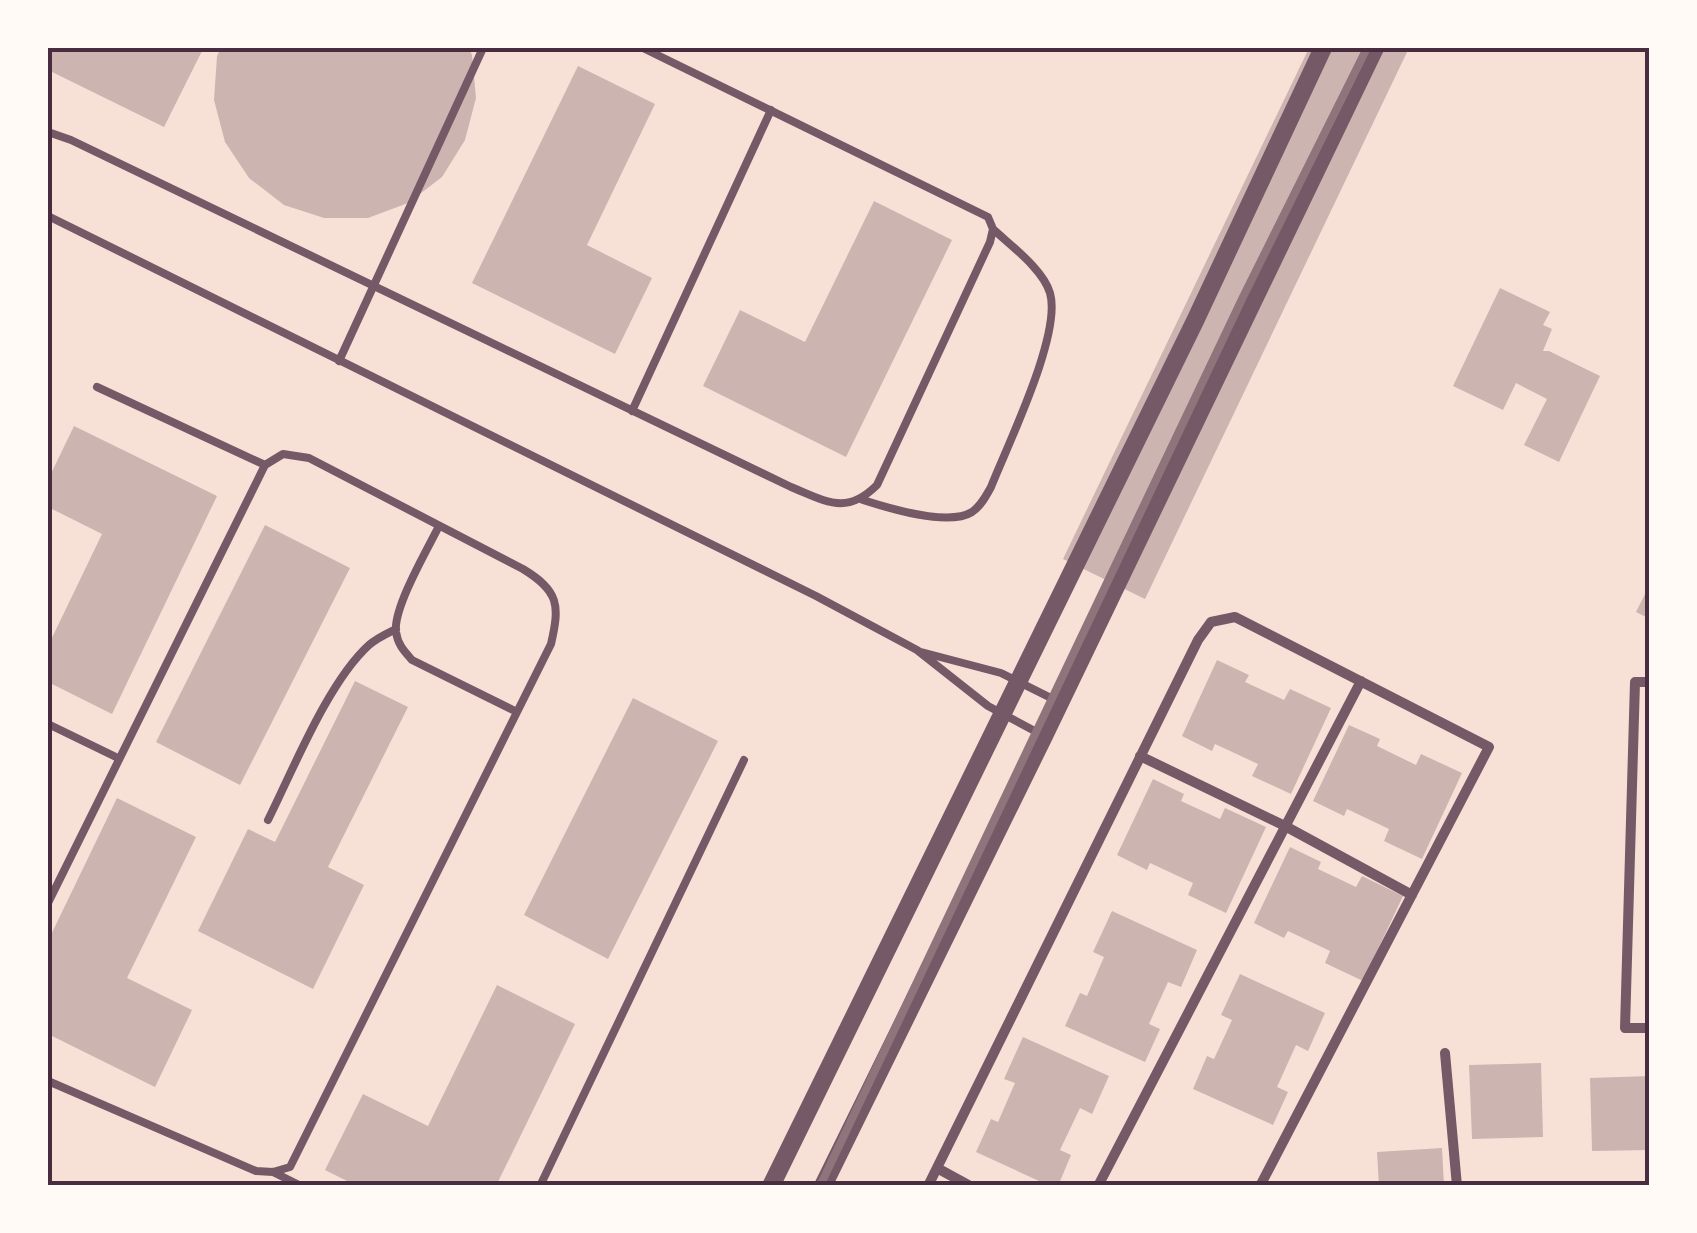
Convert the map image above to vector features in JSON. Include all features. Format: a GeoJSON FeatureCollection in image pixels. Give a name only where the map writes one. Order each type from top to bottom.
{"type":"FeatureCollection","features":[{"type":"Feature","properties":{"kind":"street"},"geometry":{"type":"LineString","coordinates":[[770,1186],[1195,322],[1323,48]]}},
{"type":"Feature","properties":{"kind":"street"},"geometry":{"type":"LineString","coordinates":[[823,1186],[1375,48]]}},
{"type":"Feature","properties":{"kind":"street"},"geometry":{"type":"LineString","coordinates":[[928,1186],[1198,640],[1211,622],[1235,617],[1489,747],[1260,1186]]}},
{"type":"Feature","properties":{"kind":"street"},"geometry":{"type":"LineString","coordinates":[[1098,1186],[1360,681]]}},
{"type":"Feature","properties":{"kind":"street"},"geometry":{"type":"LineString","coordinates":[[1650,682],[1635,682],[1625,1028],[1650,1028]]}},
{"type":"Feature","properties":{"kind":"street"},"geometry":{"type":"LineString","coordinates":[[1140,756],[1285,826],[1412,895]]}},
{"type":"Feature","properties":{"kind":"street"},"geometry":{"type":"LineString","coordinates":[[1445,1053],[1457,1186]]}},
{"type":"Feature","properties":{"kind":"street"},"geometry":{"type":"LineString","coordinates":[[936,1168],[970,1186]]}},
{"type":"Feature","properties":{"kind":"lane"},"geometry":{"type":"LineString","coordinates":[[339,360],[484,48]]}},
{"type":"Feature","properties":{"kind":"lane"},"geometry":{"type":"LineString","coordinates":[[643,48],[988,217],[992,228],[990,242],[877,485],[862,500]]}},
{"type":"Feature","properties":{"kind":"lane"},"geometry":{"type":"LineString","coordinates":[[632,410],[771,110]]}},
{"type":"Feature","properties":{"kind":"lane"},"geometry":{"type":"LineString","coordinates":[[48,132],[791,488],[829,502],[846,504],[862,500],[929,516],[968,514],[980,505],[991,487],[1046,349],[1052,322],[1050,293],[1041,277],[992,228]]}},
{"type":"Feature","properties":{"kind":"lane"},"geometry":{"type":"LineString","coordinates":[[48,216],[816,596],[916,650],[988,706],[1044,736]]}},
{"type":"Feature","properties":{"kind":"lane"},"geometry":{"type":"LineString","coordinates":[[97,388],[265,464]]}},
{"type":"Feature","properties":{"kind":"lane"},"geometry":{"type":"LineString","coordinates":[[48,904],[265,464],[283,454],[309,458],[541,580],[553,593],[558,615],[551,644],[290,1166],[273,1172],[256,1171],[48,1081]]}},
{"type":"Feature","properties":{"kind":"lane"},"geometry":{"type":"LineString","coordinates":[[439,526],[398,610],[396,630],[400,647],[412,660],[517,712]]}},
{"type":"Feature","properties":{"kind":"lane"},"geometry":{"type":"LineString","coordinates":[[268,820],[344,674],[366,647],[396,630]]}},
{"type":"Feature","properties":{"kind":"lane"},"geometry":{"type":"LineString","coordinates":[[916,650],[1001,673],[1060,703]]}},
{"type":"Feature","properties":{"kind":"lane"},"geometry":{"type":"LineString","coordinates":[[48,724],[118,758]]}},
{"type":"Feature","properties":{"kind":"lane"},"geometry":{"type":"LineString","coordinates":[[540,1186],[744,760]]}},
{"type":"Feature","properties":{"kind":"lane"},"geometry":{"type":"LineString","coordinates":[[273,1172],[301,1186]]}},
{"type":"Feature","properties":{"kind":"building"},"geometry":{"type":"Polygon","coordinates":[[[48,48],[202,51],[164,127],[48,70],[48,48]]]}},
{"type":"Feature","properties":{"kind":"building"},"geometry":{"type":"Polygon","coordinates":[[[221,48],[469,48],[476,98],[465,140],[442,177],[408,203],[368,218],[324,218],[284,205],[249,178],[225,142],[214,100],[221,48]]]}},
{"type":"Feature","properties":{"kind":"building"},"geometry":{"type":"Polygon","coordinates":[[[1309,48],[1409,48],[1145,599],[1063,559],[1309,48]]]}},
{"type":"Feature","properties":{"kind":"building"},"geometry":{"type":"Polygon","coordinates":[[[578,66],[655,104],[587,245],[652,278],[615,354],[472,283],[578,66]]]}},
{"type":"Feature","properties":{"kind":"building"},"geometry":{"type":"Polygon","coordinates":[[[874,201],[952,240],[846,457],[703,386],[740,310],[805,342],[874,201]]]}},
{"type":"Feature","properties":{"kind":"building"},"geometry":{"type":"Polygon","coordinates":[[[1500,288],[1550,312],[1543,325],[1552,329],[1543,351],[1600,376],[1559,462],[1524,445],[1547,399],[1516,383],[1503,410],[1453,386],[1500,288]]]}},
{"type":"Feature","properties":{"kind":"building"},"geometry":{"type":"Polygon","coordinates":[[[74,426],[217,496],[112,714],[48,682],[48,646],[102,534],[48,507],[48,480],[74,426]]]}},
{"type":"Feature","properties":{"kind":"building"},"geometry":{"type":"Polygon","coordinates":[[[265,525],[350,568],[240,785],[156,742],[265,525]]]}},
{"type":"Feature","properties":{"kind":"building"},"geometry":{"type":"Polygon","coordinates":[[[1650,584],[1650,619],[1636,612],[1650,584]]]}},
{"type":"Feature","properties":{"kind":"building"},"geometry":{"type":"Polygon","coordinates":[[[1217,660],[1249,675],[1245,682],[1284,700],[1290,689],[1331,708],[1291,794],[1252,776],[1258,764],[1215,744],[1212,751],[1182,736],[1217,660]]]}},
{"type":"Feature","properties":{"kind":"building"},"geometry":{"type":"Polygon","coordinates":[[[355,681],[408,707],[328,867],[364,885],[313,989],[198,931],[248,829],[275,842],[355,681]]]}},
{"type":"Feature","properties":{"kind":"building"},"geometry":{"type":"Polygon","coordinates":[[[633,698],[718,741],[608,959],[524,915],[633,698]]]}},
{"type":"Feature","properties":{"kind":"building"},"geometry":{"type":"Polygon","coordinates":[[[1349,725],[1380,739],[1377,746],[1416,765],[1421,754],[1462,773],[1422,859],[1384,841],[1389,829],[1347,809],[1344,816],[1313,801],[1349,725]]]}},
{"type":"Feature","properties":{"kind":"building"},"geometry":{"type":"Polygon","coordinates":[[[1153,779],[1184,794],[1181,801],[1220,819],[1225,808],[1266,827],[1226,913],[1188,895],[1193,883],[1150,863],[1147,870],[1117,855],[1153,779]]]}},
{"type":"Feature","properties":{"kind":"building"},"geometry":{"type":"Polygon","coordinates":[[[117,798],[196,837],[127,978],[192,1010],[155,1087],[48,1034],[48,941],[117,798]]]}},
{"type":"Feature","properties":{"kind":"building"},"geometry":{"type":"Polygon","coordinates":[[[1290,847],[1321,862],[1318,869],[1356,887],[1362,876],[1403,896],[1363,981],[1325,963],[1330,951],[1288,931],[1284,938],[1254,923],[1290,847]]]}},
{"type":"Feature","properties":{"kind":"building"},"geometry":{"type":"Polygon","coordinates":[[[1112,911],[1197,950],[1181,987],[1168,982],[1149,1024],[1160,1029],[1145,1062],[1065,1026],[1080,993],[1087,996],[1104,957],[1093,952],[1112,911]]]}},
{"type":"Feature","properties":{"kind":"building"},"geometry":{"type":"Polygon","coordinates":[[[1240,974],[1325,1013],[1308,1051],[1296,1045],[1277,1087],[1288,1092],[1273,1125],[1193,1089],[1207,1056],[1214,1059],[1232,1020],[1221,1015],[1240,974]]]}},
{"type":"Feature","properties":{"kind":"building"},"geometry":{"type":"Polygon","coordinates":[[[497,985],[575,1024],[496,1186],[357,1186],[325,1170],[363,1094],[428,1126],[497,985]]]}},
{"type":"Feature","properties":{"kind":"building"},"geometry":{"type":"Polygon","coordinates":[[[1023,1037],[1109,1076],[1092,1114],[1080,1108],[1060,1150],[1071,1155],[1058,1186],[1050,1186],[976,1152],[991,1119],[998,1122],[1015,1083],[1004,1079],[1023,1037]]]}},
{"type":"Feature","properties":{"kind":"building"},"geometry":{"type":"Polygon","coordinates":[[[1541,1063],[1543,1137],[1472,1139],[1469,1065],[1541,1063]]]}},
{"type":"Feature","properties":{"kind":"building"},"geometry":{"type":"Polygon","coordinates":[[[1650,1076],[1650,1150],[1592,1151],[1590,1078],[1650,1076]]]}},
{"type":"Feature","properties":{"kind":"building"},"geometry":{"type":"Polygon","coordinates":[[[1442,1148],[1444,1186],[1379,1186],[1377,1152],[1442,1148]]]}},
{"type":"Feature","properties":{"kind":"railway"},"geometry":{"type":"LineString","coordinates":[[820,1186],[1243,297],[1367,48]]}}]}
